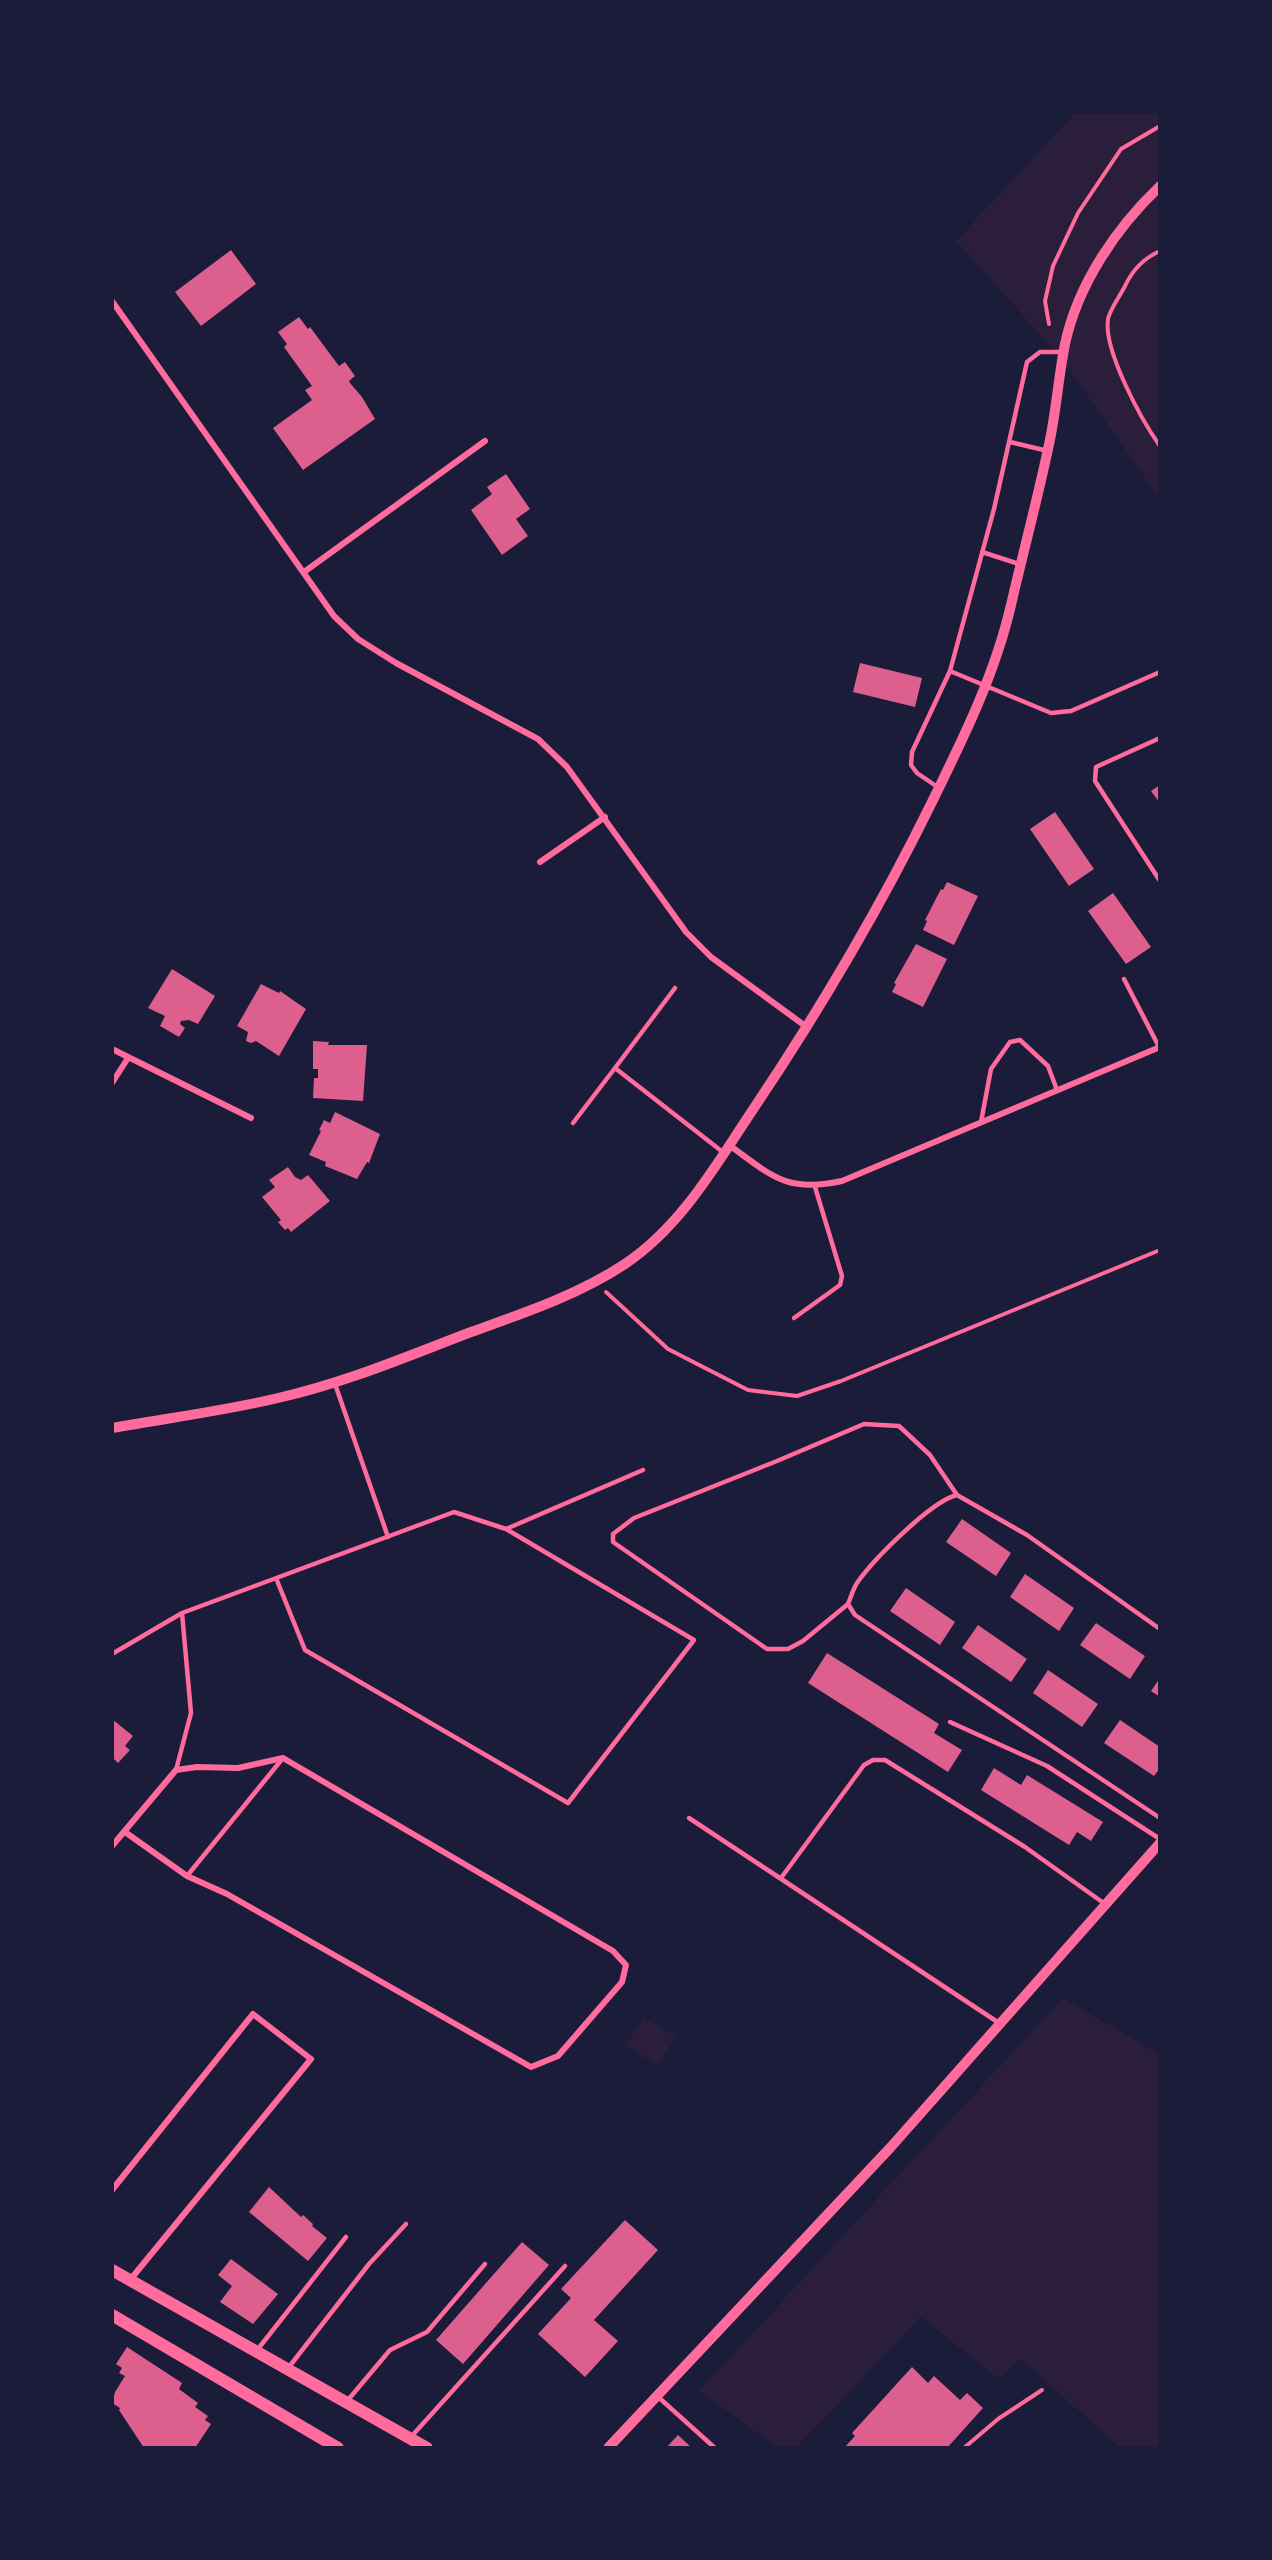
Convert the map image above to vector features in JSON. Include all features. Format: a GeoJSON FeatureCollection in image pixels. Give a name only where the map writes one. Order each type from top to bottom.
{"type":"FeatureCollection","features":[{"type":"Feature","properties":{"kind":"main road"},"geometry":{"type":"LineString","coordinates":[[112,2270],[427,2448]]}},
{"type":"Feature","properties":{"kind":"main road"},"geometry":{"type":"LineString","coordinates":[[112,2315],[338,2448]]}},
{"type":"Feature","properties":{"kind":"street"},"geometry":{"type":"LineString","coordinates":[[112,1428],[278,1398],[334,1383],[548,1304],[596,1283],[631,1260],[666,1230],[698,1191],[727,1149],[808,1028],[852,956],[903,861],[978,707],[1003,639],[1048,451],[1064,352],[1076,307],[1095,270],[1138,207],[1160,186]]}},
{"type":"Feature","properties":{"kind":"street"},"geometry":{"type":"LineString","coordinates":[[112,301],[334,616],[358,639],[396,663],[538,739],[567,767],[686,932],[711,957],[808,1028]]}},
{"type":"Feature","properties":{"kind":"street"},"geometry":{"type":"LineString","coordinates":[[304,572],[485,441]]}},
{"type":"Feature","properties":{"kind":"street"},"geometry":{"type":"LineString","coordinates":[[540,862],[605,817]]}},
{"type":"Feature","properties":{"kind":"street"},"geometry":{"type":"LineString","coordinates":[[727,1149],[767,1173],[790,1183],[815,1187],[842,1181],[1159,1047]]}},
{"type":"Feature","properties":{"kind":"street"},"geometry":{"type":"LineString","coordinates":[[112,1049],[251,1118]]}},
{"type":"Feature","properties":{"kind":"street"},"geometry":{"type":"LineString","coordinates":[[112,1083],[129,1058]]}},
{"type":"Feature","properties":{"kind":"street"},"geometry":{"type":"LineString","coordinates":[[112,1846],[176,1770],[197,1767],[238,1768],[283,1758],[613,1951],[626,1965],[622,1982],[558,2056],[531,2067],[228,1894],[187,1876],[125,1832]]}},
{"type":"Feature","properties":{"kind":"street"},"geometry":{"type":"LineString","coordinates":[[608,2448],[890,2148],[1160,1841]]}},
{"type":"Feature","properties":{"kind":"street"},"geometry":{"type":"LineString","coordinates":[[112,2190],[253,2014],[311,2060],[130,2280]]}},
{"type":"Feature","properties":{"kind":"lane"},"geometry":{"type":"LineString","coordinates":[[939,788],[917,773],[911,765],[912,752],[950,671],[1010,442],[1027,362],[1040,352],[1064,352]]}},
{"type":"Feature","properties":{"kind":"lane"},"geometry":{"type":"LineString","coordinates":[[1010,442],[1048,451]]}},
{"type":"Feature","properties":{"kind":"lane"},"geometry":{"type":"LineString","coordinates":[[982,552],[1021,565]]}},
{"type":"Feature","properties":{"kind":"lane"},"geometry":{"type":"LineString","coordinates":[[950,671],[1051,713],[1071,711],[1160,672]]}},
{"type":"Feature","properties":{"kind":"lane"},"geometry":{"type":"LineString","coordinates":[[1160,738],[1096,767],[1095,781],[1160,880]]}},
{"type":"Feature","properties":{"kind":"lane"},"geometry":{"type":"LineString","coordinates":[[1124,979],[1159,1047]]}},
{"type":"Feature","properties":{"kind":"lane"},"geometry":{"type":"LineString","coordinates":[[573,1123],[675,988]]}},
{"type":"Feature","properties":{"kind":"lane"},"geometry":{"type":"LineString","coordinates":[[981,1122],[991,1070],[1010,1042],[1020,1040],[1048,1066],[1057,1090]]}},
{"type":"Feature","properties":{"kind":"lane"},"geometry":{"type":"LineString","coordinates":[[615,1068],[727,1149]]}},
{"type":"Feature","properties":{"kind":"lane"},"geometry":{"type":"LineString","coordinates":[[794,1318],[840,1285],[842,1276],[815,1187]]}},
{"type":"Feature","properties":{"kind":"lane"},"geometry":{"type":"LineString","coordinates":[[334,1383],[388,1537]]}},
{"type":"Feature","properties":{"kind":"lane"},"geometry":{"type":"LineString","coordinates":[[957,1496],[946,1498],[901,1535],[857,1583],[848,1604],[802,1641],[788,1649],[767,1649],[613,1542],[613,1534],[634,1518],[864,1424],[899,1426],[930,1455],[957,1496],[1027,1535],[1160,1629]]}},
{"type":"Feature","properties":{"kind":"lane"},"geometry":{"type":"LineString","coordinates":[[506,1529],[643,1470]]}},
{"type":"Feature","properties":{"kind":"lane"},"geometry":{"type":"LineString","coordinates":[[112,1654],[182,1613],[276,1578],[388,1537],[454,1512],[506,1529],[694,1640],[568,1803],[305,1650],[276,1578]]}},
{"type":"Feature","properties":{"kind":"lane"},"geometry":{"type":"LineString","coordinates":[[848,1604],[855,1615],[1160,1818]]}},
{"type":"Feature","properties":{"kind":"lane"},"geometry":{"type":"LineString","coordinates":[[176,1770],[191,1713],[182,1613]]}},
{"type":"Feature","properties":{"kind":"lane"},"geometry":{"type":"LineString","coordinates":[[950,1722],[1047,1767],[1160,1841]]}},
{"type":"Feature","properties":{"kind":"lane"},"geometry":{"type":"LineString","coordinates":[[187,1876],[283,1758]]}},
{"type":"Feature","properties":{"kind":"lane"},"geometry":{"type":"LineString","coordinates":[[781,1878],[864,1765],[873,1760],[885,1760],[1024,1847],[1105,1904]]}},
{"type":"Feature","properties":{"kind":"lane"},"geometry":{"type":"LineString","coordinates":[[689,1818],[999,2023]]}},
{"type":"Feature","properties":{"kind":"lane"},"geometry":{"type":"LineString","coordinates":[[288,2369],[369,2264],[405,2224]]}},
{"type":"Feature","properties":{"kind":"lane"},"geometry":{"type":"LineString","coordinates":[[256,2352],[346,2237]]}},
{"type":"Feature","properties":{"kind":"lane"},"geometry":{"type":"LineString","coordinates":[[346,2403],[390,2350],[427,2332],[485,2264]]}},
{"type":"Feature","properties":{"kind":"lane"},"geometry":{"type":"LineString","coordinates":[[410,2438],[565,2266]]}},
{"type":"Feature","properties":{"kind":"lane"},"geometry":{"type":"LineString","coordinates":[[656,2395],[715,2448]]}},
{"type":"Feature","properties":{"kind":"path"},"geometry":{"type":"LineString","coordinates":[[1048,324],[1045,301],[1053,266],[1078,213],[1121,149],[1160,126]]}},
{"type":"Feature","properties":{"kind":"path"},"geometry":{"type":"LineString","coordinates":[[1160,251],[1151,255],[1131,273],[1108,319],[1111,346],[1119,368],[1137,408],[1160,446]]}},
{"type":"Feature","properties":{"kind":"path"},"geometry":{"type":"LineString","coordinates":[[596,1283],[668,1349],[748,1390],[797,1396],[841,1381],[1160,1250]]}},
{"type":"Feature","properties":{"kind":"path"},"geometry":{"type":"LineString","coordinates":[[964,2448],[998,2419],[1042,2390]]}},
{"type":"Feature","properties":{"kind":"shaded area"},"geometry":{"type":"Polygon","coordinates":[[[1075,113],[1159,113],[1159,498],[1081,386],[1045,340],[956,241],[1075,113]]]}},
{"type":"Feature","properties":{"kind":"shaded area"},"geometry":{"type":"Polygon","coordinates":[[[1063,1998],[1159,2054],[1159,2447],[1119,2447],[1021,2359],[999,2379],[921,2317],[797,2447],[777,2447],[699,2391],[1063,1998]]]}},
{"type":"Feature","properties":{"kind":"shaded area"},"geometry":{"type":"Polygon","coordinates":[[[644,2018],[676,2036],[658,2065],[625,2046],[644,2018]]]}},
{"type":"Feature","properties":{"kind":"building"},"geometry":{"type":"Polygon","coordinates":[[[231,250],[256,284],[201,326],[175,292],[231,250]]]}},
{"type":"Feature","properties":{"kind":"building"},"geometry":{"type":"Polygon","coordinates":[[[299,317],[308,329],[310,327],[339,366],[345,362],[355,376],[349,381],[350,383],[362,397],[375,419],[303,470],[273,428],[312,400],[305,390],[312,386],[284,347],[287,344],[278,332],[299,317]]]}},
{"type":"Feature","properties":{"kind":"building"},"geometry":{"type":"Polygon","coordinates":[[[506,474],[530,509],[516,519],[528,536],[502,555],[471,510],[492,494],[487,487],[506,474]]]}},
{"type":"Feature","properties":{"kind":"building"},"geometry":{"type":"Polygon","coordinates":[[[860,663],[922,678],[915,707],[853,692],[860,663]]]}},
{"type":"Feature","properties":{"kind":"building"},"geometry":{"type":"Polygon","coordinates":[[[1160,785],[1160,803],[1151,791],[1160,785]]]}},
{"type":"Feature","properties":{"kind":"building"},"geometry":{"type":"Polygon","coordinates":[[[1055,812],[1094,869],[1069,886],[1030,829],[1055,812]]]}},
{"type":"Feature","properties":{"kind":"building"},"geometry":{"type":"Polygon","coordinates":[[[947,882],[978,896],[954,945],[923,930],[927,921],[925,920],[947,882]]]}},
{"type":"Feature","properties":{"kind":"building"},"geometry":{"type":"Polygon","coordinates":[[[1113,893],[1151,947],[1126,964],[1088,911],[1113,893]]]}},
{"type":"Feature","properties":{"kind":"building"},"geometry":{"type":"Polygon","coordinates":[[[916,944],[947,959],[923,1007],[892,992],[896,984],[894,983],[916,944]]]}},
{"type":"Feature","properties":{"kind":"building"},"geometry":{"type":"Polygon","coordinates":[[[172,969],[215,996],[198,1024],[189,1020],[181,1021],[180,1024],[185,1028],[179,1037],[160,1026],[165,1016],[148,1008],[172,969]]]}},
{"type":"Feature","properties":{"kind":"building"},"geometry":{"type":"Polygon","coordinates":[[[261,984],[279,993],[280,991],[306,1009],[279,1056],[256,1041],[251,1043],[246,1041],[248,1032],[237,1026],[261,984]]]}},
{"type":"Feature","properties":{"kind":"building"},"geometry":{"type":"Polygon","coordinates":[[[313,1041],[329,1042],[328,1045],[367,1045],[363,1101],[313,1098],[314,1078],[318,1078],[318,1069],[313,1069],[313,1041]]]}},
{"type":"Feature","properties":{"kind":"building"},"geometry":{"type":"Polygon","coordinates":[[[335,1112],[380,1134],[369,1163],[367,1162],[357,1179],[325,1166],[326,1162],[309,1155],[324,1120],[330,1123],[335,1112]]]}},
{"type":"Feature","properties":{"kind":"building"},"geometry":{"type":"Polygon","coordinates":[[[288,1167],[295,1177],[301,1180],[308,1175],[330,1201],[291,1232],[288,1228],[285,1230],[278,1222],[281,1220],[262,1197],[275,1187],[269,1180],[288,1167]]]}},
{"type":"Feature","properties":{"kind":"building"},"geometry":{"type":"Polygon","coordinates":[[[962,1519],[1011,1553],[996,1576],[946,1542],[962,1519]]]}},
{"type":"Feature","properties":{"kind":"building"},"geometry":{"type":"Polygon","coordinates":[[[1025,1574],[1074,1608],[1059,1631],[1010,1597],[1025,1574]]]}},
{"type":"Feature","properties":{"kind":"building"},"geometry":{"type":"Polygon","coordinates":[[[906,1588],[955,1622],[940,1645],[890,1611],[906,1588]]]}},
{"type":"Feature","properties":{"kind":"building"},"geometry":{"type":"Polygon","coordinates":[[[1096,1623],[1145,1656],[1130,1679],[1080,1645],[1096,1623]]]}},
{"type":"Feature","properties":{"kind":"building"},"geometry":{"type":"Polygon","coordinates":[[[978,1625],[1027,1659],[1011,1682],[962,1648],[978,1625]]]}},
{"type":"Feature","properties":{"kind":"building"},"geometry":{"type":"Polygon","coordinates":[[[827,1653],[939,1724],[934,1733],[962,1750],[948,1772],[808,1683],[827,1653]]]}},
{"type":"Feature","properties":{"kind":"building"},"geometry":{"type":"Polygon","coordinates":[[[1048,1670],[1098,1704],[1082,1727],[1033,1693],[1048,1670]]]}},
{"type":"Feature","properties":{"kind":"building"},"geometry":{"type":"Polygon","coordinates":[[[1160,1678],[1160,1697],[1151,1691],[1160,1678]]]}},
{"type":"Feature","properties":{"kind":"building"},"geometry":{"type":"Polygon","coordinates":[[[112,1719],[133,1736],[125,1746],[130,1750],[118,1763],[112,1760],[112,1719]]]}},
{"type":"Feature","properties":{"kind":"building"},"geometry":{"type":"Polygon","coordinates":[[[1120,1720],[1160,1747],[1160,1768],[1154,1776],[1104,1743],[1120,1720]]]}},
{"type":"Feature","properties":{"kind":"building"},"geometry":{"type":"Polygon","coordinates":[[[994,1768],[1021,1785],[1027,1775],[1103,1822],[1091,1841],[1077,1832],[1069,1845],[981,1790],[994,1768]]]}},
{"type":"Feature","properties":{"kind":"building"},"geometry":{"type":"Polygon","coordinates":[[[269,2187],[327,2238],[308,2261],[249,2212],[269,2187]]]}},
{"type":"Feature","properties":{"kind":"building"},"geometry":{"type":"Polygon","coordinates":[[[625,2220],[658,2250],[594,2320],[618,2341],[585,2377],[538,2334],[571,2298],[561,2289],[625,2220]]]}},
{"type":"Feature","properties":{"kind":"building"},"geometry":{"type":"Polygon","coordinates":[[[522,2242],[549,2265],[463,2364],[436,2340],[522,2242]]]}},
{"type":"Feature","properties":{"kind":"building"},"geometry":{"type":"Polygon","coordinates":[[[231,2259],[278,2294],[253,2324],[220,2302],[232,2286],[218,2275],[231,2259]]]}},
{"type":"Feature","properties":{"kind":"building"},"geometry":{"type":"Polygon","coordinates":[[[127,2347],[182,2383],[179,2389],[198,2403],[195,2407],[208,2416],[205,2420],[211,2424],[195,2448],[144,2448],[119,2410],[120,2408],[112,2403],[115,2392],[125,2376],[119,2373],[122,2368],[116,2364],[127,2347]]]}},
{"type":"Feature","properties":{"kind":"building"},"geometry":{"type":"Polygon","coordinates":[[[912,2367],[928,2383],[934,2376],[960,2400],[967,2393],[983,2408],[947,2448],[844,2448],[855,2436],[852,2433],[912,2367]]]}},
{"type":"Feature","properties":{"kind":"building"},"geometry":{"type":"Polygon","coordinates":[[[678,2435],[692,2448],[666,2448],[678,2435]]]}}]}
